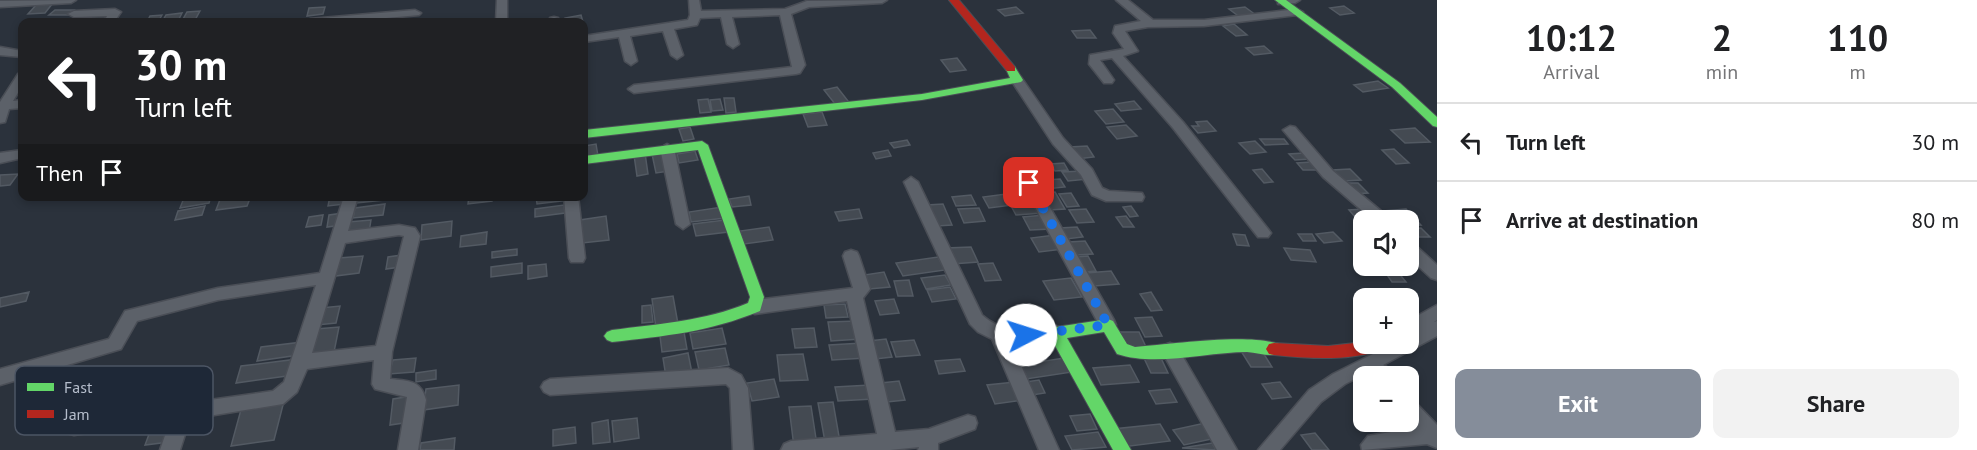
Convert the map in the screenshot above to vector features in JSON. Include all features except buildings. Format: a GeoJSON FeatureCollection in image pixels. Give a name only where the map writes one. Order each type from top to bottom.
{"type":"FeatureCollection","features":[{"type":"Feature","properties":{"kind":"street"},"geometry":{"type":"LineString","coordinates":[[0,4],[71,0]]}},
{"type":"Feature","properties":{"kind":"street"},"geometry":{"type":"LineString","coordinates":[[70,18],[85,0]]}},
{"type":"Feature","properties":{"kind":"street"},"geometry":{"type":"LineString","coordinates":[[502,0],[502,18]]}},
{"type":"Feature","properties":{"kind":"street"},"geometry":{"type":"LineString","coordinates":[[588,38],[693,23],[696,15],[693,0]]}},
{"type":"Feature","properties":{"kind":"street"},"geometry":{"type":"LineString","coordinates":[[696,15],[785,12],[798,9],[806,2],[882,0]]}},
{"type":"Feature","properties":{"kind":"street"},"geometry":{"type":"LineString","coordinates":[[954,0],[1017,76],[1017,80],[1058,141],[1087,172],[1097,191],[1106,196],[1137,197]]}},
{"type":"Feature","properties":{"kind":"street"},"geometry":{"type":"LineString","coordinates":[[1121,0],[1144,17],[1147,24]]}},
{"type":"Feature","properties":{"kind":"street"},"geometry":{"type":"LineString","coordinates":[[413,18],[418,1]]}},
{"type":"Feature","properties":{"kind":"street"},"geometry":{"type":"LineString","coordinates":[[1108,80],[1093,60],[1132,51],[1119,33],[1119,28],[1147,24],[1204,23],[1289,3],[1396,85],[1437,123]]}},
{"type":"Feature","properties":{"kind":"street"},"geometry":{"type":"LineString","coordinates":[[70,18],[114,12],[110,18]]}},
{"type":"Feature","properties":{"kind":"street"},"geometry":{"type":"LineString","coordinates":[[634,89],[796,70],[799,65],[785,12]]}},
{"type":"Feature","properties":{"kind":"street"},"geometry":{"type":"LineString","coordinates":[[726,14],[733,44]]}},
{"type":"Feature","properties":{"kind":"street"},"geometry":{"type":"LineString","coordinates":[[668,28],[677,55]]}},
{"type":"Feature","properties":{"kind":"street"},"geometry":{"type":"LineString","coordinates":[[624,34],[631,61]]}},
{"type":"Feature","properties":{"kind":"street"},"geometry":{"type":"LineString","coordinates":[[0,51],[18,53]]}},
{"type":"Feature","properties":{"kind":"street"},"geometry":{"type":"LineString","coordinates":[[1116,55],[1185,133],[1263,233]]}},
{"type":"Feature","properties":{"kind":"street"},"geometry":{"type":"LineString","coordinates":[[588,135],[922,97],[1017,80]]}},
{"type":"Feature","properties":{"kind":"street"},"geometry":{"type":"LineString","coordinates":[[2,113],[18,83]]}},
{"type":"Feature","properties":{"kind":"street"},"geometry":{"type":"LineString","coordinates":[[2,113],[18,106]]}},
{"type":"Feature","properties":{"kind":"street"},"geometry":{"type":"LineString","coordinates":[[1290,130],[1328,174],[1370,210]]}},
{"type":"Feature","properties":{"kind":"street"},"geometry":{"type":"LineString","coordinates":[[588,159],[697,145],[705,149],[757,297],[755,307]]}},
{"type":"Feature","properties":{"kind":"street"},"geometry":{"type":"LineString","coordinates":[[667,148],[683,224]]}},
{"type":"Feature","properties":{"kind":"street"},"geometry":{"type":"LineString","coordinates":[[0,158],[18,155]]}},
{"type":"Feature","properties":{"kind":"street"},"geometry":{"type":"LineString","coordinates":[[911,182],[976,319],[985,330],[1000,337],[1056,333],[1108,325]]}},
{"type":"Feature","properties":{"kind":"street"},"geometry":{"type":"LineString","coordinates":[[1029,183],[1117,343],[1128,352],[1248,346],[1329,354],[1353,352]]}},
{"type":"Feature","properties":{"kind":"street"},"geometry":{"type":"LineString","coordinates":[[213,407],[277,398],[291,387],[301,362],[350,201]]}},
{"type":"Feature","properties":{"kind":"street"},"geometry":{"type":"LineString","coordinates":[[572,201],[578,258]]}},
{"type":"Feature","properties":{"kind":"street"},"geometry":{"type":"LineString","coordinates":[[339,238],[399,230],[410,232],[412,236],[383,352],[381,384],[387,387],[408,388],[415,392],[417,400],[408,450]]}},
{"type":"Feature","properties":{"kind":"street"},"geometry":{"type":"LineString","coordinates":[[612,336],[693,326],[735,316],[755,307],[854,296],[862,290],[851,256]]}},
{"type":"Feature","properties":{"kind":"street"},"geometry":{"type":"LineString","coordinates":[[1419,257],[1437,274]]}},
{"type":"Feature","properties":{"kind":"street"},"geometry":{"type":"LineString","coordinates":[[36,366],[115,344],[131,316],[218,294],[325,279]]}},
{"type":"Feature","properties":{"kind":"street"},"geometry":{"type":"LineString","coordinates":[[854,296],[888,441]]}},
{"type":"Feature","properties":{"kind":"street"},"geometry":{"type":"LineString","coordinates":[[1419,323],[1437,312]]}},
{"type":"Feature","properties":{"kind":"street"},"geometry":{"type":"LineString","coordinates":[[1419,337],[1437,328]]}},
{"type":"Feature","properties":{"kind":"street"},"geometry":{"type":"LineString","coordinates":[[1056,333],[1122,450]]}},
{"type":"Feature","properties":{"kind":"street"},"geometry":{"type":"LineString","coordinates":[[1000,337],[1049,450]]}},
{"type":"Feature","properties":{"kind":"street"},"geometry":{"type":"LineString","coordinates":[[1170,350],[1227,450]]}},
{"type":"Feature","properties":{"kind":"street"},"geometry":{"type":"LineString","coordinates":[[301,362],[383,352]]}},
{"type":"Feature","properties":{"kind":"street"},"geometry":{"type":"LineString","coordinates":[[1268,450],[1315,396],[1339,379],[1387,354]]}},
{"type":"Feature","properties":{"kind":"street"},"geometry":{"type":"LineString","coordinates":[[0,376],[15,372]]}},
{"type":"Feature","properties":{"kind":"street"},"geometry":{"type":"LineString","coordinates":[[550,387],[728,376],[735,380],[739,388],[743,450]]}},
{"type":"Feature","properties":{"kind":"street"},"geometry":{"type":"LineString","coordinates":[[1419,419],[1435,437]]}},
{"type":"Feature","properties":{"kind":"street"},"geometry":{"type":"LineString","coordinates":[[791,450],[888,441],[928,444],[968,423]]}},
{"type":"Feature","properties":{"kind":"street"},"geometry":{"type":"LineString","coordinates":[[170,450],[175,435]]}},
{"type":"Feature","properties":{"kind":"street"},"geometry":{"type":"LineString","coordinates":[[1372,450],[1371,445],[1375,442],[1435,437]]}},
{"type":"Feature","properties":{"kind":"traffic: fast"},"geometry":{"type":"LineString","coordinates":[[1280,0],[1396,85],[1437,123]]}},
{"type":"Feature","properties":{"kind":"traffic: fast"},"geometry":{"type":"LineString","coordinates":[[588,134],[922,97],[1017,80],[1011,69]]}},
{"type":"Feature","properties":{"kind":"traffic: fast"},"geometry":{"type":"LineString","coordinates":[[588,159],[702,145],[757,297],[755,307],[726,319],[693,326],[612,336]]}},
{"type":"Feature","properties":{"kind":"traffic: fast"},"geometry":{"type":"LineString","coordinates":[[1122,450],[1056,333],[1108,325],[1122,349],[1135,353],[1248,346],[1274,349]]}},
{"type":"Feature","properties":{"kind":"traffic: jam"},"geometry":{"type":"LineString","coordinates":[[954,0],[1011,69]]}},
{"type":"Feature","properties":{"kind":"traffic: jam"},"geometry":{"type":"LineString","coordinates":[[1274,349],[1328,352],[1353,350]]}},
{"type":"Feature","properties":{"kind":"route"},"geometry":{"type":"LineString","coordinates":[[1026,335],[1108,325],[1029,183]]}}]}
